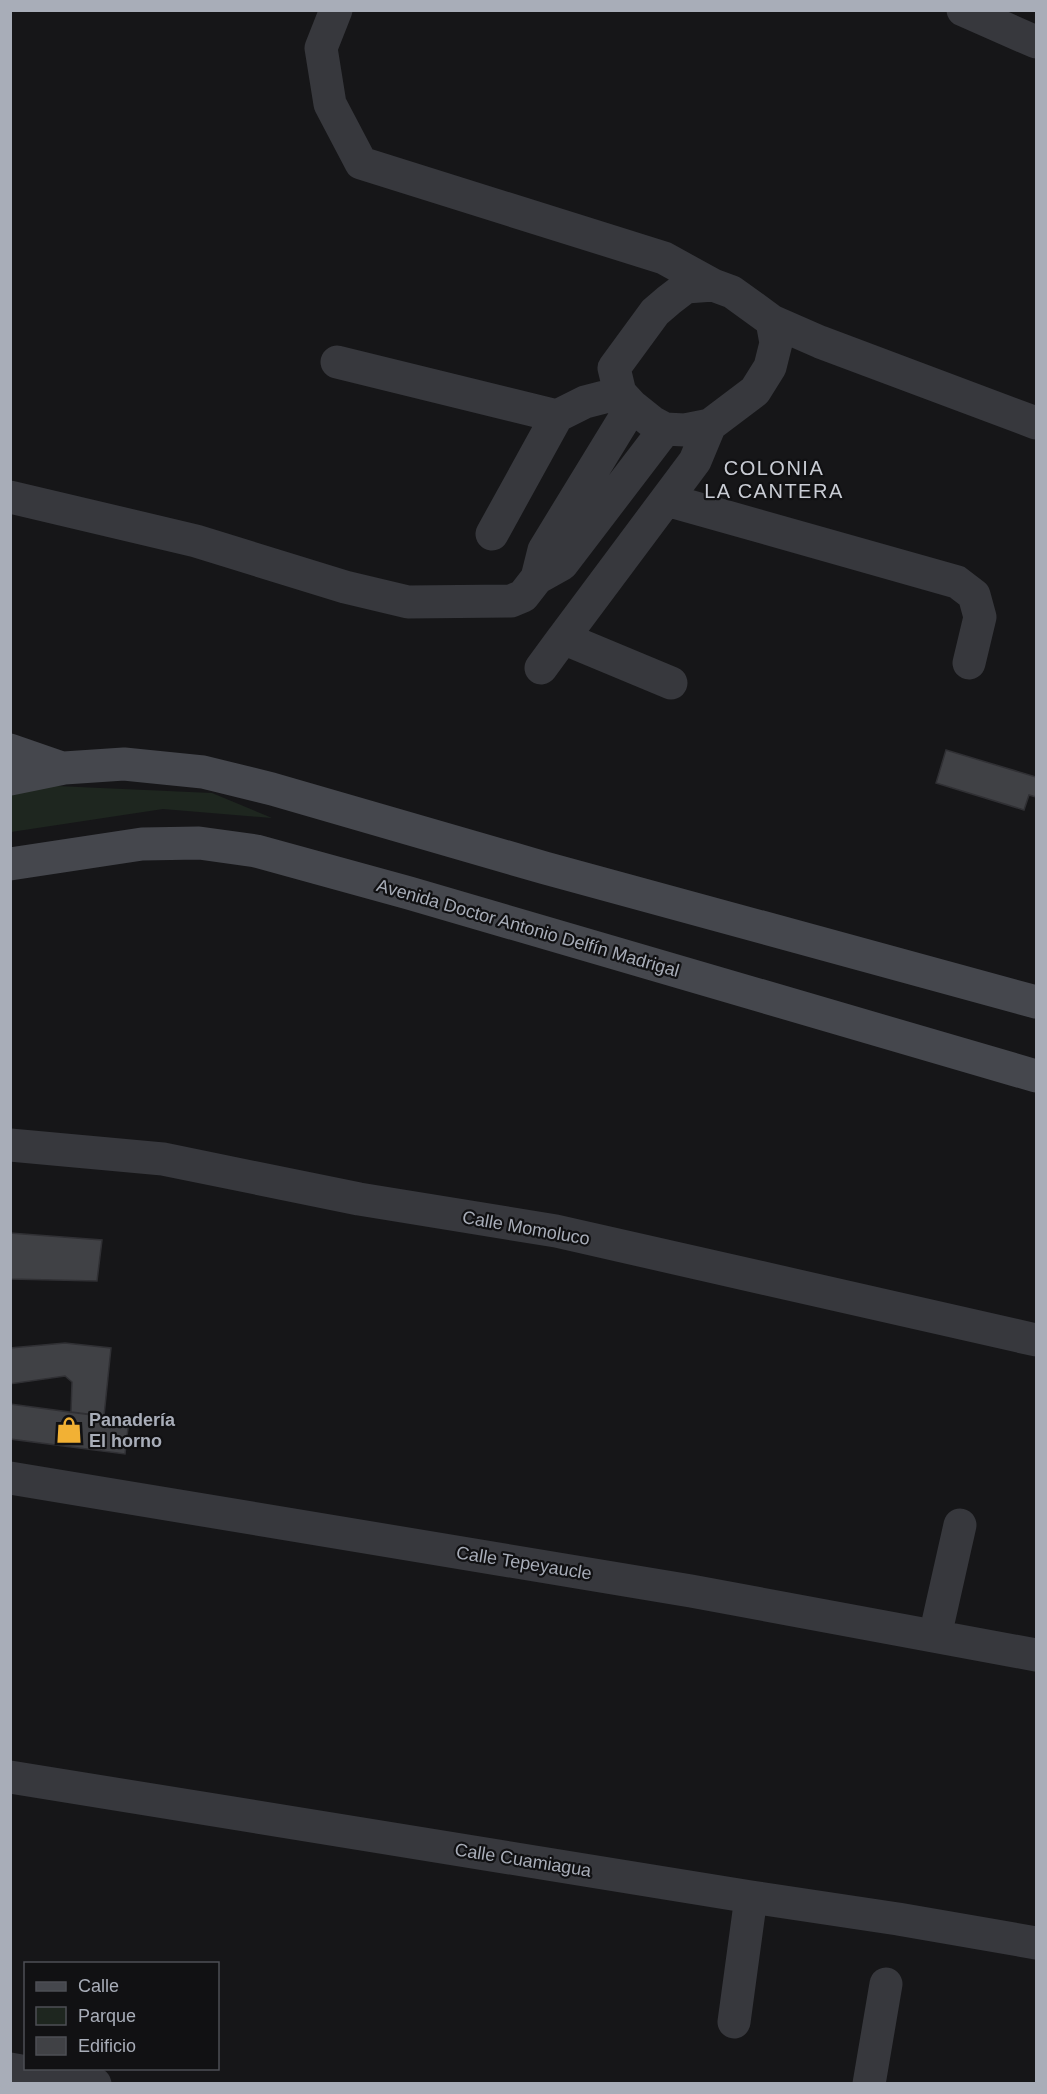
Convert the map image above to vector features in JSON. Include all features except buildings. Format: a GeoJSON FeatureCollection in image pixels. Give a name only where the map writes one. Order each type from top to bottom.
{"type":"FeatureCollection","features":[{"type":"Feature","properties":{"kind":"main road"},"geometry":{"type":"LineString","coordinates":[[10,750],[64,768]]}},
{"type":"Feature","properties":{"kind":"main road"},"geometry":{"type":"LineString","coordinates":[[10,779],[64,768],[124,764],[203,772],[1036,1002]]}},
{"type":"Feature","properties":{"kind":"main road","name":"Avenida Doctor Antonio Delfín Madrigal"},"geometry":{"type":"LineString","coordinates":[[10,864],[142,844],[199,843],[256,850],[1036,1076]]}},
{"type":"Feature","properties":{"kind":"street"},"geometry":{"type":"LineString","coordinates":[[336,10],[321,48],[330,104],[361,163],[664,258],[713,285],[732,292],[772,321],[820,342],[1036,423]]}},
{"type":"Feature","properties":{"kind":"street"},"geometry":{"type":"LineString","coordinates":[[963,10],[1036,42]]}},
{"type":"Feature","properties":{"kind":"street"},"geometry":{"type":"LineString","coordinates":[[664,258],[669,300]]}},
{"type":"Feature","properties":{"kind":"street"},"geometry":{"type":"LineString","coordinates":[[537,578],[544,550],[622,389],[655,312],[686,286],[713,285]]}},
{"type":"Feature","properties":{"kind":"street"},"geometry":{"type":"LineString","coordinates":[[10,497],[196,541],[345,587],[408,602],[511,601],[523,596],[537,578],[562,564],[687,428],[755,391],[770,367],[776,343],[772,321]]}},
{"type":"Feature","properties":{"kind":"street"},"geometry":{"type":"LineString","coordinates":[[770,367],[820,342]]}},
{"type":"Feature","properties":{"kind":"street"},"geometry":{"type":"LineString","coordinates":[[337,362],[571,409],[622,389]]}},
{"type":"Feature","properties":{"kind":"street"},"geometry":{"type":"LineString","coordinates":[[622,389],[652,422],[687,428]]}},
{"type":"Feature","properties":{"kind":"street"},"geometry":{"type":"LineString","coordinates":[[492,534],[571,409]]}},
{"type":"Feature","properties":{"kind":"street"},"geometry":{"type":"LineString","coordinates":[[541,668],[695,461],[687,428]]}},
{"type":"Feature","properties":{"kind":"street"},"geometry":{"type":"LineString","coordinates":[[668,500],[957,582],[974,595],[980,617],[969,663]]}},
{"type":"Feature","properties":{"kind":"street"},"geometry":{"type":"LineString","coordinates":[[563,638],[671,683]]}},
{"type":"Feature","properties":{"kind":"street","name":"Calle Momoluco"},"geometry":{"type":"LineString","coordinates":[[10,1145],[163,1159],[359,1199],[556,1231],[1036,1340]]}},
{"type":"Feature","properties":{"kind":"street","name":"Calle Tepeyaucle"},"geometry":{"type":"LineString","coordinates":[[10,1478],[691,1591],[1036,1655]]}},
{"type":"Feature","properties":{"kind":"street"},"geometry":{"type":"LineString","coordinates":[[935,1636],[960,1525]]}},
{"type":"Feature","properties":{"kind":"street","name":"Calle Cuamiagua"},"geometry":{"type":"LineString","coordinates":[[10,1777],[751,1897],[898,1918],[1036,1943]]}},
{"type":"Feature","properties":{"kind":"street"},"geometry":{"type":"LineString","coordinates":[[734,2022],[751,1897]]}},
{"type":"Feature","properties":{"kind":"street"},"geometry":{"type":"LineString","coordinates":[[869,2084],[886,1984]]}},
{"type":"Feature","properties":{"kind":"street"},"geometry":{"type":"LineString","coordinates":[[10,2069],[95,2084]]}},
{"type":"Feature","properties":{"kind":"green space"},"geometry":{"type":"Polygon","coordinates":[[[34,785],[212,793],[272,818],[163,809],[11,832],[10,790],[34,785]]]}},
{"type":"Feature","properties":{"kind":"place","name":"Panadería El horno"},"geometry":{"type":"Point","coordinates":[69,1430]}},
{"type":"Feature","properties":{"kind":"district","name":"COLONIA LA CANTERA"},"geometry":{"type":"Point","coordinates":[774,480]}}]}
